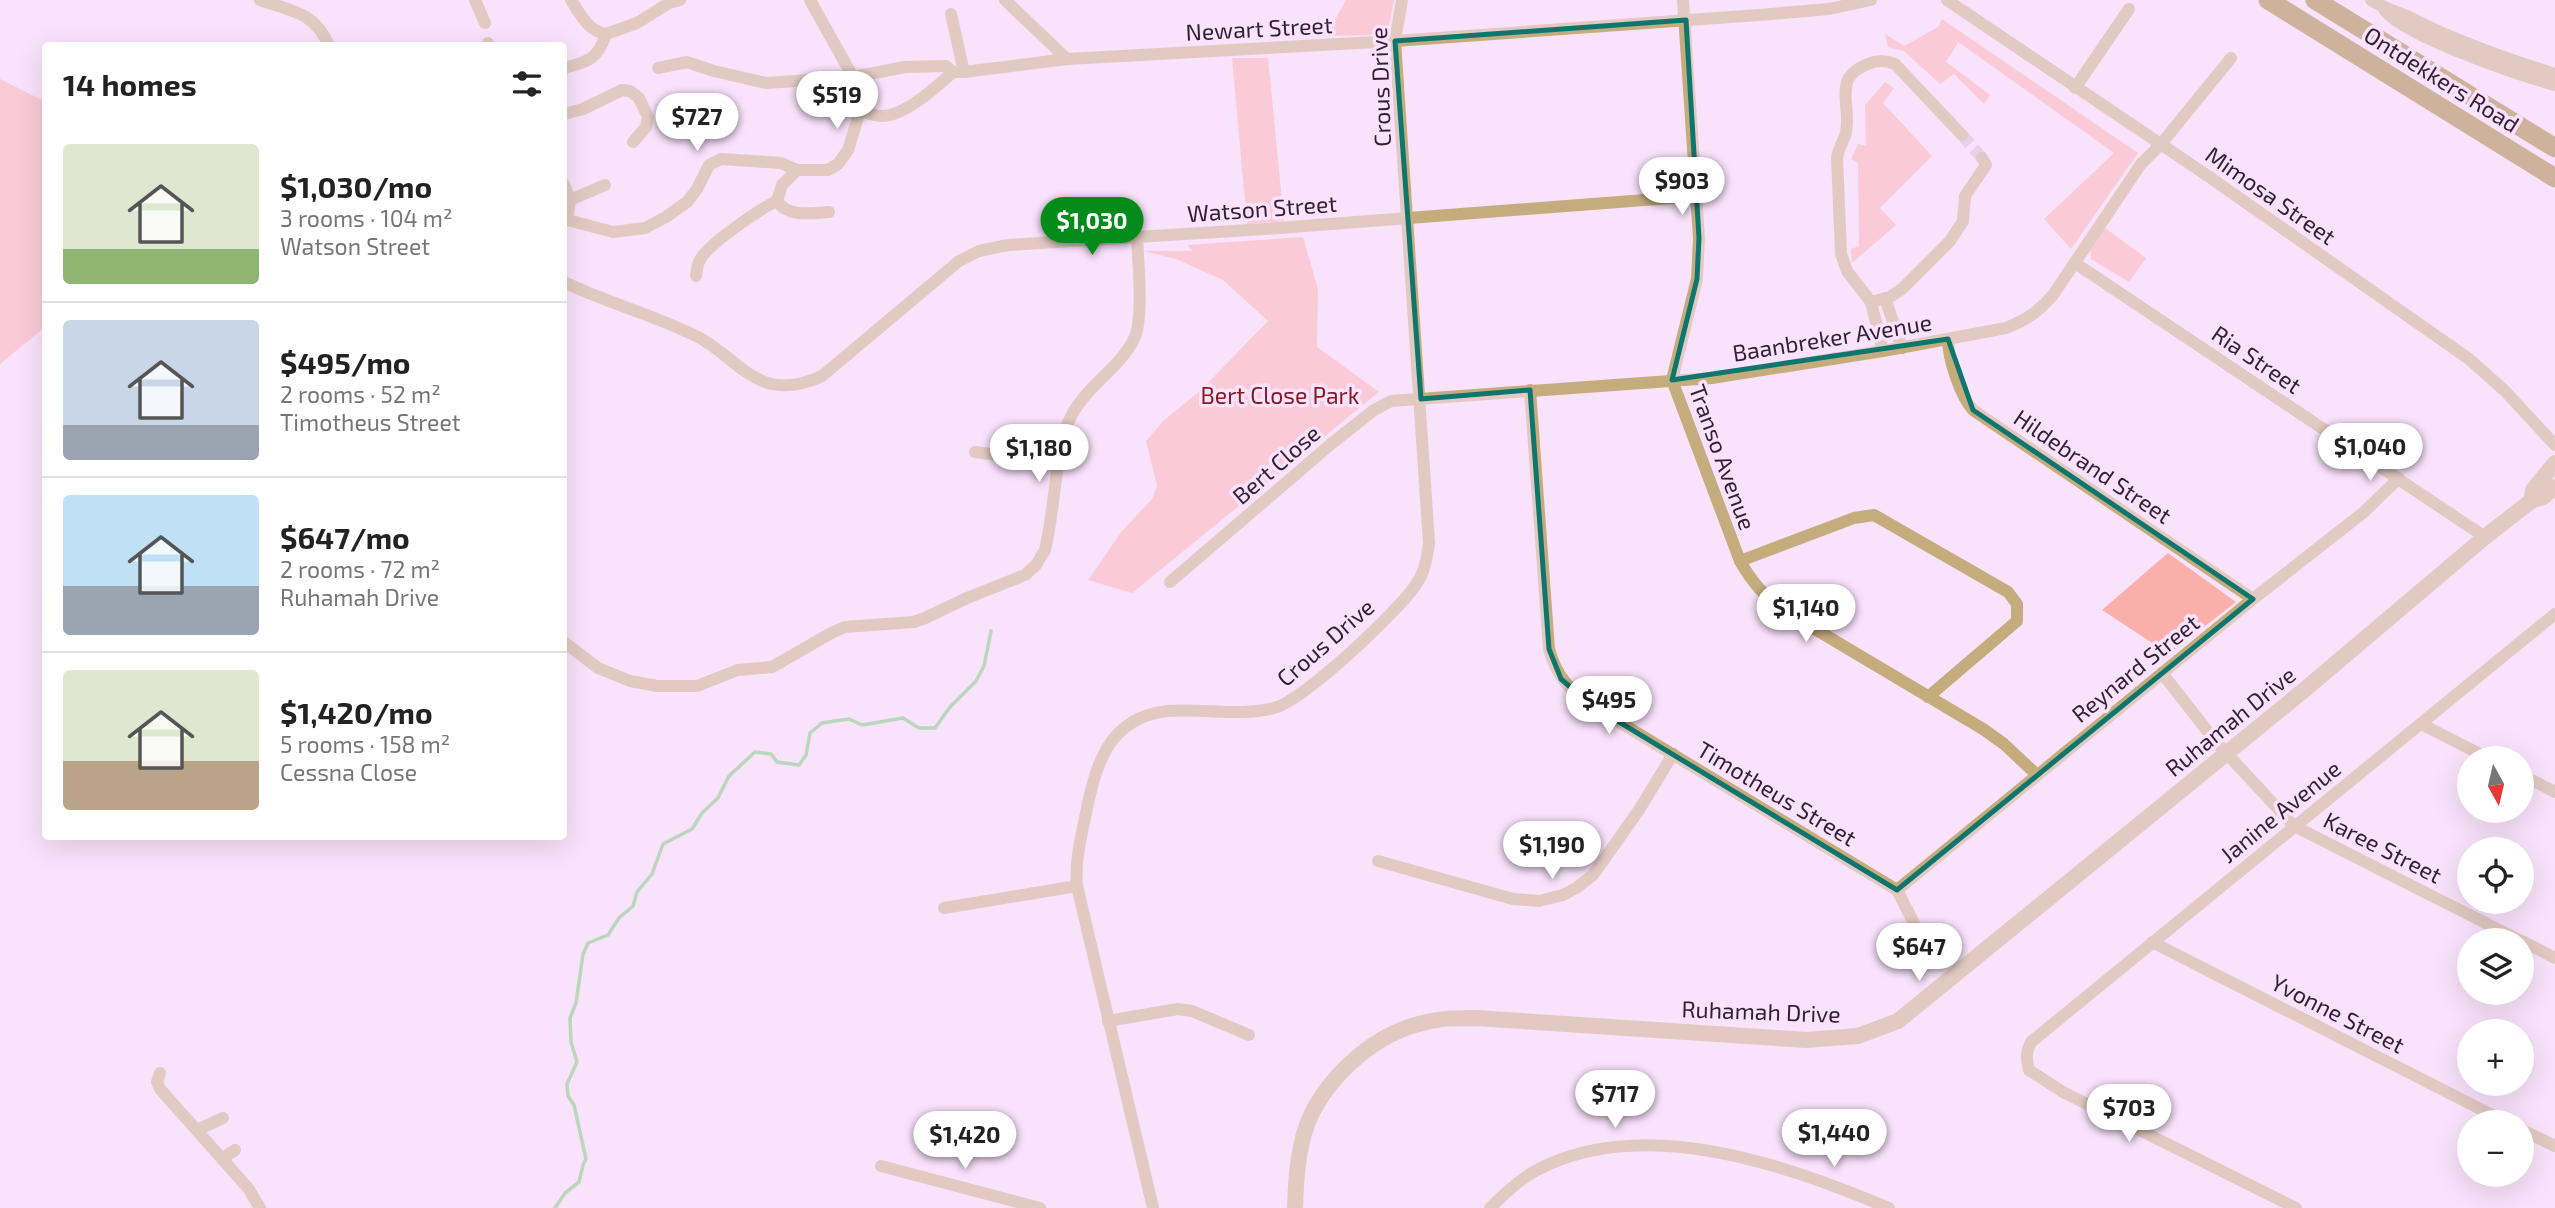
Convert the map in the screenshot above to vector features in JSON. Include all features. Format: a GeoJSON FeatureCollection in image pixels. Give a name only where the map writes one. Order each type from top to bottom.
{"type":"FeatureCollection","features":[{"type":"Feature","properties":{"kind":"main road","name":"Ontdekkers Road"},"geometry":{"type":"LineString","coordinates":[[2268,0],[2555,178]]}},
{"type":"Feature","properties":{"kind":"main road","name":"Ontdekkers Road"},"geometry":{"type":"LineString","coordinates":[[2315,0],[2555,148]]}},
{"type":"Feature","properties":{"kind":"street"},"geometry":{"type":"LineString","coordinates":[[260,0],[307,15],[320,27],[328,42]]}},
{"type":"Feature","properties":{"kind":"street"},"geometry":{"type":"LineString","coordinates":[[475,0],[485,23]]}},
{"type":"Feature","properties":{"kind":"street"},"geometry":{"type":"LineString","coordinates":[[571,0],[590,27],[598,33],[606,34],[637,23],[669,3],[680,0]]}},
{"type":"Feature","properties":{"kind":"street"},"geometry":{"type":"LineString","coordinates":[[567,220],[613,232],[645,228],[687,202],[709,165],[721,159],[781,163],[797,170],[828,170],[838,164],[848,150],[860,111],[853,77],[810,0]]}},
{"type":"Feature","properties":{"kind":"street"},"geometry":{"type":"LineString","coordinates":[[1005,0],[1067,59]]}},
{"type":"Feature","properties":{"kind":"street","name":"Crous Drive"},"geometry":{"type":"LineString","coordinates":[[1153,1208],[1077,886],[1076,863],[1096,770],[1109,744],[1122,730],[1138,718],[1167,711],[1257,711],[1283,706],[1304,692],[1358,645],[1412,591],[1423,571],[1429,543],[1395,41],[1402,0]]}},
{"type":"Feature","properties":{"kind":"street","name":"Transo Avenue"},"geometry":{"type":"LineString","coordinates":[[1683,0],[1699,238],[1697,279],[1672,380],[1740,561],[1764,596],[1783,610],[2004,744],[2038,775]]}},
{"type":"Feature","properties":{"kind":"street","name":"Newart Street"},"geometry":{"type":"LineString","coordinates":[[959,72],[1067,59],[1395,41],[1829,9],[1871,0]]}},
{"type":"Feature","properties":{"kind":"street","name":"Mimosa Street"},"geometry":{"type":"LineString","coordinates":[[1947,0],[2161,144],[2469,359],[2505,391],[2555,445]]}},
{"type":"Feature","properties":{"kind":"street"},"geometry":{"type":"LineString","coordinates":[[2371,0],[2404,26],[2451,48],[2555,85]]}},
{"type":"Feature","properties":{"kind":"street"},"geometry":{"type":"LineString","coordinates":[[2075,88],[2129,9]]}},
{"type":"Feature","properties":{"kind":"street"},"geometry":{"type":"LineString","coordinates":[[2384,9],[2407,16],[2457,40],[2555,74]]}},
{"type":"Feature","properties":{"kind":"street"},"geometry":{"type":"LineString","coordinates":[[951,14],[959,72]]}},
{"type":"Feature","properties":{"kind":"street"},"geometry":{"type":"LineString","coordinates":[[567,67],[597,55],[606,34]]}},
{"type":"Feature","properties":{"kind":"street","name":"Baanbreker Avenue"},"geometry":{"type":"LineString","coordinates":[[1421,399],[1712,378],[1902,348],[2006,328],[2025,321],[2041,309],[2075,263],[2141,164],[2161,144],[2231,58]]}},
{"type":"Feature","properties":{"kind":"street"},"geometry":{"type":"LineString","coordinates":[[1883,351],[1871,302],[1847,271],[1841,254],[1837,158],[1847,131],[1844,94],[1850,75],[1874,61],[1889,61],[1895,64],[1962,135]]}},
{"type":"Feature","properties":{"kind":"street"},"geometry":{"type":"LineString","coordinates":[[658,68],[687,62],[766,83],[853,77],[917,66],[946,66],[959,72]]}},
{"type":"Feature","properties":{"kind":"street"},"geometry":{"type":"LineString","coordinates":[[860,111],[879,116],[893,114],[959,72]]}},
{"type":"Feature","properties":{"kind":"street"},"geometry":{"type":"LineString","coordinates":[[567,113],[583,109],[622,90],[628,90],[639,98],[648,117],[646,127],[633,142]]}},
{"type":"Feature","properties":{"kind":"street"},"geometry":{"type":"LineString","coordinates":[[1871,302],[1902,289],[1950,241],[1962,225],[1965,196],[1986,165],[1982,158]]}},
{"type":"Feature","properties":{"kind":"street"},"geometry":{"type":"LineString","coordinates":[[696,276],[699,262],[706,252],[761,209],[777,201],[782,185],[797,170]]}},
{"type":"Feature","properties":{"kind":"street"},"geometry":{"type":"LineString","coordinates":[[570,200],[605,185]]}},
{"type":"Feature","properties":{"kind":"street"},"geometry":{"type":"LineString","coordinates":[[567,192],[570,200],[567,211]]}},
{"type":"Feature","properties":{"kind":"street","name":"Watson Street"},"geometry":{"type":"LineString","coordinates":[[567,284],[598,299],[700,337],[765,382],[799,384],[822,376],[959,261],[972,254],[1008,245],[1406,219],[1697,196]]}},
{"type":"Feature","properties":{"kind":"street"},"geometry":{"type":"LineString","coordinates":[[777,201],[788,212],[829,212]]}},
{"type":"Feature","properties":{"kind":"street"},"geometry":{"type":"LineString","coordinates":[[567,644],[598,668],[622,678],[657,686],[688,687],[705,684],[738,670],[772,667],[845,627],[914,622],[1025,575],[1036,565],[1045,550],[1059,463],[1069,423],[1080,401],[1136,337],[1139,288],[1137,237]]}},
{"type":"Feature","properties":{"kind":"street","name":"Ria Street"},"geometry":{"type":"LineString","coordinates":[[2075,263],[2485,537]]}},
{"type":"Feature","properties":{"kind":"street"},"geometry":{"type":"LineString","coordinates":[[1885,298],[1902,348]]}},
{"type":"Feature","properties":{"kind":"street","name":"Hildebrand Street"},"geometry":{"type":"LineString","coordinates":[[1948,339],[1948,353],[1966,400],[1973,410],[2253,599]]}},
{"type":"Feature","properties":{"kind":"street","name":"Timotheus Street"},"geometry":{"type":"LineString","coordinates":[[1530,390],[1549,649],[1561,679],[1572,692],[1897,890]]}},
{"type":"Feature","properties":{"kind":"street","name":"Bert Close"},"geometry":{"type":"LineString","coordinates":[[1170,582],[1374,410],[1401,399],[1421,399]]}},
{"type":"Feature","properties":{"kind":"street"},"geometry":{"type":"LineString","coordinates":[[975,452],[1059,463]]}},
{"type":"Feature","properties":{"kind":"street","name":"Ruhamah Drive"},"geometry":{"type":"LineString","coordinates":[[2531,501],[2533,490],[2555,463]]}},
{"type":"Feature","properties":{"kind":"street","name":"Reynard Street"},"geometry":{"type":"LineString","coordinates":[[1897,890],[2253,599],[2364,512],[2399,478]]}},
{"type":"Feature","properties":{"kind":"street","name":"Ruhamah Drive"},"geometry":{"type":"LineString","coordinates":[[1295,1208],[1297,1173],[1312,1112],[1352,1063],[1380,1041],[1402,1029],[1453,1018],[1476,1018],[1795,1040],[1858,1035],[1879,1030],[1898,1021],[1920,1006],[2227,753],[2485,537],[2531,501],[2543,497],[2555,487]]}},
{"type":"Feature","properties":{"kind":"street"},"geometry":{"type":"LineString","coordinates":[[1740,561],[1854,518],[1874,515],[2008,592],[2017,604],[2017,621],[1927,697]]}},
{"type":"Feature","properties":{"kind":"street","name":"Janine Avenue"},"geometry":{"type":"LineString","coordinates":[[2297,1208],[2063,1092],[2035,1075],[2029,1070],[2026,1057],[2031,1042],[2294,826],[2552,621]]}},
{"type":"Feature","properties":{"kind":"street","name":"Karee Street"},"geometry":{"type":"LineString","coordinates":[[2162,673],[2216,742],[2294,826],[2497,928]]}},
{"type":"Feature","properties":{"kind":"street"},"geometry":{"type":"LineString","coordinates":[[2421,724],[2464,746]]}},
{"type":"Feature","properties":{"kind":"street"},"geometry":{"type":"LineString","coordinates":[[1378,861],[1513,899],[1539,901],[1563,895],[1592,875],[1639,810],[1673,754]]}},
{"type":"Feature","properties":{"kind":"street"},"geometry":{"type":"LineString","coordinates":[[2534,781],[2555,792]]}},
{"type":"Feature","properties":{"kind":"street"},"geometry":{"type":"LineString","coordinates":[[944,908],[1077,886]]}},
{"type":"Feature","properties":{"kind":"street"},"geometry":{"type":"LineString","coordinates":[[1897,890],[1919,933]]}},
{"type":"Feature","properties":{"kind":"street","name":"Yvonne Street"},"geometry":{"type":"LineString","coordinates":[[2152,942],[2482,1110]]}},
{"type":"Feature","properties":{"kind":"street","name":"Karee Street"},"geometry":{"type":"LineString","coordinates":[[2534,947],[2555,958]]}},
{"type":"Feature","properties":{"kind":"street"},"geometry":{"type":"LineString","coordinates":[[1108,1021],[1178,1009],[1192,1011],[1249,1035]]}},
{"type":"Feature","properties":{"kind":"street"},"geometry":{"type":"LineString","coordinates":[[160,1073],[157,1082],[160,1090],[248,1188],[260,1208]]}},
{"type":"Feature","properties":{"kind":"street"},"geometry":{"type":"LineString","coordinates":[[197,1130],[223,1118]]}},
{"type":"Feature","properties":{"kind":"street"},"geometry":{"type":"LineString","coordinates":[[2534,1136],[2555,1146]]}},
{"type":"Feature","properties":{"kind":"street"},"geometry":{"type":"LineString","coordinates":[[1490,1208],[1533,1172],[1562,1158],[1633,1144],[1673,1146],[1765,1164],[1860,1202],[1889,1208]]}},
{"type":"Feature","properties":{"kind":"street"},"geometry":{"type":"LineString","coordinates":[[222,1159],[235,1150]]}},
{"type":"Feature","properties":{"kind":"street"},"geometry":{"type":"LineString","coordinates":[[881,1166],[1040,1208]]}},
{"type":"Feature","properties":{"kind":"highlighted area"},"geometry":{"type":"Polygon","coordinates":[[[1686,20],[1699,238],[1697,279],[1672,380],[1948,339],[1973,410],[2253,599],[1897,890],[1591,705],[1561,679],[1549,649],[1530,390],[1421,399],[1395,41],[1686,20]]]}},
{"type":"Feature","properties":{"kind":"green space"},"geometry":{"type":"Polygon","coordinates":[[[1346,0],[1394,0],[1387,35],[1326,36],[1346,0]]]}},
{"type":"Feature","properties":{"kind":"green space"},"geometry":{"type":"Polygon","coordinates":[[[1942,19],[2138,153],[2071,249],[2044,219],[2114,153],[1954,39],[1958,43],[1946,62],[1990,95],[1984,104],[1954,74],[1940,84],[1904,51],[1888,47],[1885,34],[1904,46],[1938,27],[1942,19]]]}},
{"type":"Feature","properties":{"kind":"green space"},"geometry":{"type":"Polygon","coordinates":[[[1232,58],[1268,58],[1284,221],[1247,224],[1232,58]]]}},
{"type":"Feature","properties":{"kind":"green space"},"geometry":{"type":"Polygon","coordinates":[[[0,79],[42,100],[42,329],[0,364],[0,79]]]}},
{"type":"Feature","properties":{"kind":"green space"},"geometry":{"type":"Polygon","coordinates":[[[1885,82],[1894,88],[1883,103],[1932,156],[1880,208],[1896,225],[1852,263],[1851,249],[1859,246],[1858,163],[1851,159],[1858,144],[1866,146],[1865,105],[1885,82]]]}},
{"type":"Feature","properties":{"kind":"green space"},"geometry":{"type":"Polygon","coordinates":[[[2105,228],[2146,258],[2129,282],[2091,259],[2090,244],[2105,228]]]}},
{"type":"Feature","properties":{"kind":"green space","name":"Bert Close Park"},"geometry":{"type":"Polygon","coordinates":[[[1303,237],[1318,289],[1317,347],[1379,392],[1132,593],[1088,580],[1122,531],[1152,499],[1157,486],[1146,441],[1163,421],[1201,390],[1268,321],[1223,280],[1176,259],[1143,251],[1193,251],[1187,245],[1303,237]]]}},
{"type":"Feature","properties":{"kind":"green space"},"geometry":{"type":"Polygon","coordinates":[[[2168,553],[2236,602],[2169,654],[2102,610],[2168,553]]]}},
{"type":"Feature","properties":{"kind":"waterway"},"geometry":{"type":"LineString","coordinates":[[555,1208],[565,1193],[579,1182],[586,1159],[567,1084],[577,1062],[571,1042],[570,1018],[576,1003],[583,954],[588,943],[608,935],[619,918],[633,906],[637,892],[652,874],[663,844],[692,829],[702,813],[718,798],[729,776],[755,752],[771,754],[777,762],[799,765],[806,755],[810,733],[822,723],[849,719],[862,725],[903,718],[919,728],[935,728],[950,707],[976,681],[984,666],[991,631]]}},
{"type":"Feature","properties":{"kind":"tunnel"},"geometry":{"type":"LineString","coordinates":[[1962,135],[1982,158]]}}]}
